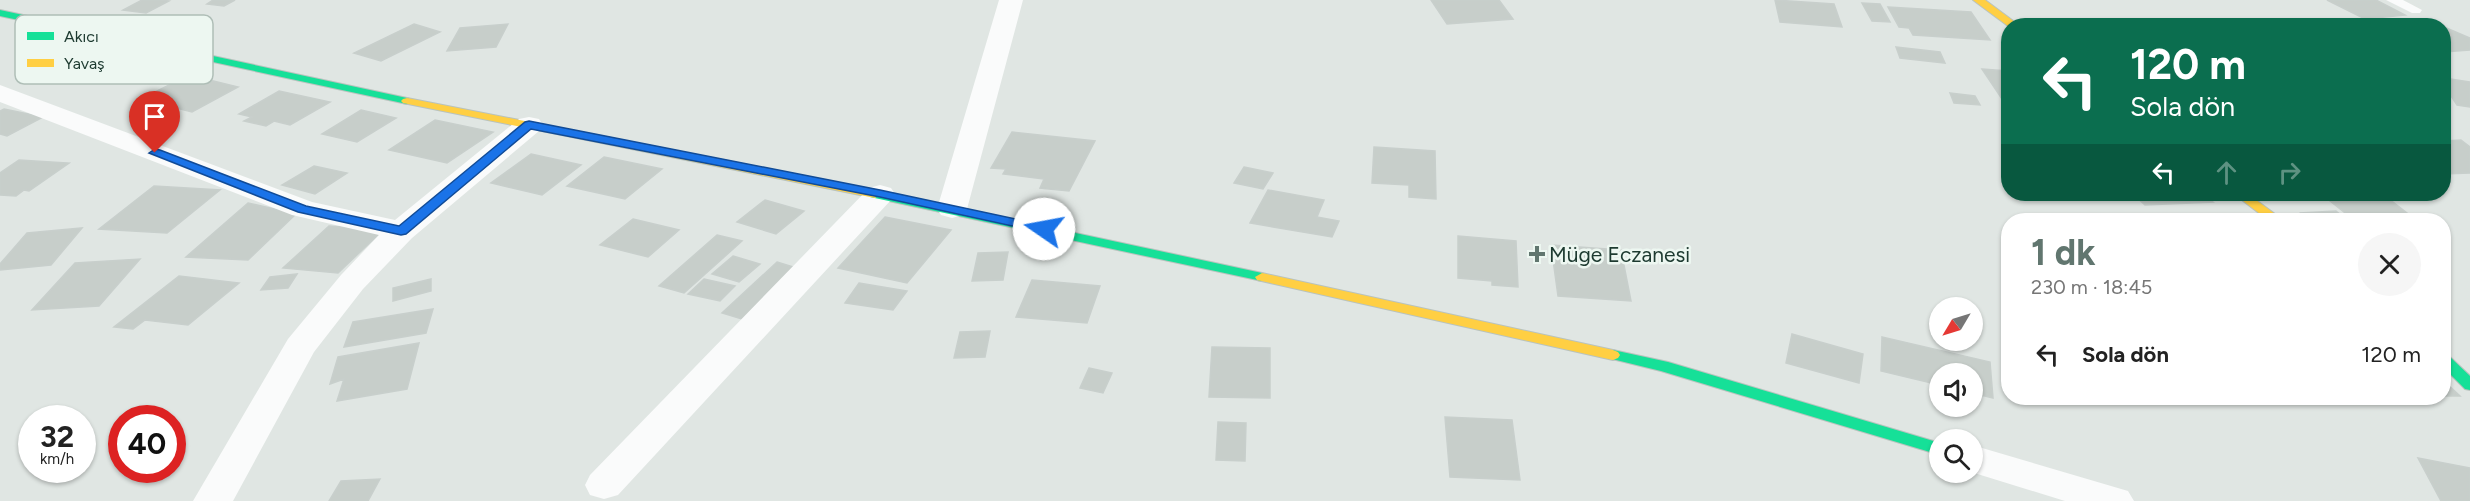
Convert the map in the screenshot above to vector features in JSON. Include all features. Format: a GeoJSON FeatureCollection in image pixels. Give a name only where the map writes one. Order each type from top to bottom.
{"type":"FeatureCollection","features":[{"type":"Feature","properties":{"kind":"street"},"geometry":{"type":"LineString","coordinates":[[952,209],[1011,0]]}},
{"type":"Feature","properties":{"kind":"street"},"geometry":{"type":"LineString","coordinates":[[1978,0],[2004,18]]}},
{"type":"Feature","properties":{"kind":"street"},"geometry":{"type":"LineString","coordinates":[[0,13],[15,16]]}},
{"type":"Feature","properties":{"kind":"street"},"geometry":{"type":"LineString","coordinates":[[213,58],[952,209],[1663,366],[1929,446]]}},
{"type":"Feature","properties":{"kind":"street"},"geometry":{"type":"LineString","coordinates":[[0,93],[303,209],[401,231]]}},
{"type":"Feature","properties":{"kind":"street"},"geometry":{"type":"LineString","coordinates":[[213,501],[300,347],[352,282],[401,231],[529,124]]}},
{"type":"Feature","properties":{"kind":"street"},"geometry":{"type":"LineString","coordinates":[[603,485],[880,194]]}},
{"type":"Feature","properties":{"kind":"street"},"geometry":{"type":"LineString","coordinates":[[2250,201],[2266,213]]}},
{"type":"Feature","properties":{"kind":"street"},"geometry":{"type":"LineString","coordinates":[[2451,367],[2470,385]]}},
{"type":"Feature","properties":{"kind":"street"},"geometry":{"type":"LineString","coordinates":[[1983,462],[2114,501]]}},
{"type":"Feature","properties":{"kind":"lane"},"geometry":{"type":"LineString","coordinates":[[2392,0],[2416,10]]}},
{"type":"Feature","properties":{"kind":"building"},"geometry":{"type":"Polygon","coordinates":[[[142,0],[169,1],[146,13],[123,10],[142,0]]]}},
{"type":"Feature","properties":{"kind":"building"},"geometry":{"type":"Polygon","coordinates":[[[213,0],[235,0],[224,6],[207,4],[213,0]]]}},
{"type":"Feature","properties":{"kind":"building"},"geometry":{"type":"Polygon","coordinates":[[[1431,0],[1499,0],[1513,19],[1447,24],[1431,0]]]}},
{"type":"Feature","properties":{"kind":"building"},"geometry":{"type":"Polygon","coordinates":[[[1775,0],[1834,4],[1842,27],[1780,22],[1775,0]]]}},
{"type":"Feature","properties":{"kind":"building"},"geometry":{"type":"Polygon","coordinates":[[[2327,0],[2376,0],[2405,15],[2375,18],[2363,18],[2327,0]]]}},
{"type":"Feature","properties":{"kind":"building"},"geometry":{"type":"Polygon","coordinates":[[[1862,3],[1880,4],[1890,22],[1872,21],[1862,3]]]}},
{"type":"Feature","properties":{"kind":"building"},"geometry":{"type":"Polygon","coordinates":[[[1888,7],[1971,12],[1990,40],[1913,35],[1909,28],[1899,27],[1888,7]]]}},
{"type":"Feature","properties":{"kind":"building"},"geometry":{"type":"Polygon","coordinates":[[[414,24],[440,32],[381,61],[354,53],[414,24]]]}},
{"type":"Feature","properties":{"kind":"building"},"geometry":{"type":"Polygon","coordinates":[[[508,24],[496,47],[447,51],[460,28],[508,24]]]}},
{"type":"Feature","properties":{"kind":"building"},"geometry":{"type":"Polygon","coordinates":[[[2451,30],[2470,38],[2470,50],[2451,51],[2451,30]]]}},
{"type":"Feature","properties":{"kind":"building"},"geometry":{"type":"Polygon","coordinates":[[[1896,47],[1940,52],[1945,63],[1900,58],[1896,47]]]}},
{"type":"Feature","properties":{"kind":"building"},"geometry":{"type":"Polygon","coordinates":[[[1982,69],[2001,70],[2001,98],[1982,69]]]}},
{"type":"Feature","properties":{"kind":"building"},"geometry":{"type":"Polygon","coordinates":[[[2451,79],[2470,82],[2470,107],[2457,105],[2451,96],[2451,79]]]}},
{"type":"Feature","properties":{"kind":"building"},"geometry":{"type":"Polygon","coordinates":[[[213,81],[238,87],[192,112],[141,99],[171,84],[213,84],[213,81]]]}},
{"type":"Feature","properties":{"kind":"building"},"geometry":{"type":"Polygon","coordinates":[[[279,91],[330,102],[290,125],[274,121],[266,126],[244,121],[252,117],[239,114],[279,91]]]}},
{"type":"Feature","properties":{"kind":"building"},"geometry":{"type":"Polygon","coordinates":[[[1950,93],[1975,96],[1980,105],[1954,103],[1950,93]]]}},
{"type":"Feature","properties":{"kind":"building"},"geometry":{"type":"Polygon","coordinates":[[[4,109],[43,117],[7,136],[0,134],[0,111],[4,109]]]}},
{"type":"Feature","properties":{"kind":"building"},"geometry":{"type":"Polygon","coordinates":[[[361,110],[396,118],[357,142],[322,134],[361,110]]]}},
{"type":"Feature","properties":{"kind":"building"},"geometry":{"type":"Polygon","coordinates":[[[435,120],[493,132],[447,163],[389,150],[435,120]]]}},
{"type":"Feature","properties":{"kind":"building"},"geometry":{"type":"Polygon","coordinates":[[[1012,132],[1095,141],[1069,191],[1040,188],[1044,179],[1003,174],[1006,169],[991,168],[1012,132]]]}},
{"type":"Feature","properties":{"kind":"building"},"geometry":{"type":"Polygon","coordinates":[[[2461,140],[2470,147],[2470,173],[2451,174],[2451,141],[2461,140]]]}},
{"type":"Feature","properties":{"kind":"building"},"geometry":{"type":"Polygon","coordinates":[[[1374,147],[1435,151],[1436,199],[1409,197],[1409,185],[1372,183],[1374,147]]]}},
{"type":"Feature","properties":{"kind":"building"},"geometry":{"type":"Polygon","coordinates":[[[531,154],[581,165],[542,195],[491,183],[531,154]]]}},
{"type":"Feature","properties":{"kind":"building"},"geometry":{"type":"Polygon","coordinates":[[[604,157],[662,169],[625,199],[567,186],[604,157]]]}},
{"type":"Feature","properties":{"kind":"building"},"geometry":{"type":"Polygon","coordinates":[[[19,160],[69,163],[29,191],[24,190],[16,196],[0,195],[0,173],[19,160]]]}},
{"type":"Feature","properties":{"kind":"building"},"geometry":{"type":"Polygon","coordinates":[[[314,166],[347,173],[315,194],[282,185],[314,166]]]}},
{"type":"Feature","properties":{"kind":"building"},"geometry":{"type":"Polygon","coordinates":[[[1244,167],[1273,173],[1263,189],[1234,183],[1244,167]]]}},
{"type":"Feature","properties":{"kind":"building"},"geometry":{"type":"Polygon","coordinates":[[[154,186],[220,190],[167,233],[99,229],[154,186]]]}},
{"type":"Feature","properties":{"kind":"building"},"geometry":{"type":"Polygon","coordinates":[[[1268,190],[1324,200],[1317,217],[1339,221],[1332,237],[1250,223],[1268,190]]]}},
{"type":"Feature","properties":{"kind":"building"},"geometry":{"type":"Polygon","coordinates":[[[765,200],[804,211],[776,234],[737,222],[765,200]]]}},
{"type":"Feature","properties":{"kind":"building"},"geometry":{"type":"Polygon","coordinates":[[[2141,201],[2213,202],[2145,205],[2141,201]]]}},
{"type":"Feature","properties":{"kind":"building"},"geometry":{"type":"Polygon","coordinates":[[[2330,201],[2392,201],[2407,213],[2345,213],[2330,201]]]}},
{"type":"Feature","properties":{"kind":"building"},"geometry":{"type":"Polygon","coordinates":[[[248,203],[296,214],[248,260],[186,257],[248,203]]]}},
{"type":"Feature","properties":{"kind":"building"},"geometry":{"type":"Polygon","coordinates":[[[2336,211],[2338,213],[2301,213],[2336,211]]]}},
{"type":"Feature","properties":{"kind":"building"},"geometry":{"type":"Polygon","coordinates":[[[885,217],[951,230],[907,283],[838,268],[885,217]]]}},
{"type":"Feature","properties":{"kind":"building"},"geometry":{"type":"Polygon","coordinates":[[[633,219],[679,230],[648,257],[600,245],[633,219]]]}},
{"type":"Feature","properties":{"kind":"building"},"geometry":{"type":"Polygon","coordinates":[[[329,226],[383,230],[338,273],[283,268],[329,226]]]}},
{"type":"Feature","properties":{"kind":"building"},"geometry":{"type":"Polygon","coordinates":[[[82,228],[51,265],[0,270],[0,264],[27,233],[82,228]]]}},
{"type":"Feature","properties":{"kind":"building"},"geometry":{"type":"Polygon","coordinates":[[[717,235],[742,241],[684,293],[659,286],[717,235]]]}},
{"type":"Feature","properties":{"kind":"building"},"geometry":{"type":"Polygon","coordinates":[[[1458,236],[1516,241],[1518,287],[1492,285],[1492,281],[1458,278],[1458,236]]]}},
{"type":"Feature","properties":{"kind":"building"},"geometry":{"type":"Polygon","coordinates":[[[1551,245],[1621,250],[1631,301],[1558,296],[1551,245]]]}},
{"type":"Feature","properties":{"kind":"building"},"geometry":{"type":"Polygon","coordinates":[[[1008,252],[1003,280],[972,281],[978,253],[1008,252]]]}},
{"type":"Feature","properties":{"kind":"building"},"geometry":{"type":"Polygon","coordinates":[[[733,256],[760,264],[739,282],[712,274],[733,256]]]}},
{"type":"Feature","properties":{"kind":"building"},"geometry":{"type":"Polygon","coordinates":[[[140,259],[99,306],[32,310],[75,263],[140,259]]]}},
{"type":"Feature","properties":{"kind":"building"},"geometry":{"type":"Polygon","coordinates":[[[777,262],[800,269],[745,320],[722,313],[777,262]]]}},
{"type":"Feature","properties":{"kind":"building"},"geometry":{"type":"Polygon","coordinates":[[[297,274],[288,288],[261,290],[270,277],[297,274]]]}},
{"type":"Feature","properties":{"kind":"building"},"geometry":{"type":"Polygon","coordinates":[[[179,276],[239,283],[188,325],[145,320],[133,329],[114,327],[179,276]]]}},
{"type":"Feature","properties":{"kind":"building"},"geometry":{"type":"Polygon","coordinates":[[[431,279],[431,291],[393,301],[393,288],[431,279]]]}},
{"type":"Feature","properties":{"kind":"building"},"geometry":{"type":"Polygon","coordinates":[[[704,279],[735,286],[720,301],[688,294],[704,279]]]}},
{"type":"Feature","properties":{"kind":"building"},"geometry":{"type":"Polygon","coordinates":[[[1032,280],[1100,286],[1087,323],[1016,317],[1032,280]]]}},
{"type":"Feature","properties":{"kind":"building"},"geometry":{"type":"Polygon","coordinates":[[[859,283],[907,291],[893,310],[845,303],[859,283]]]}},
{"type":"Feature","properties":{"kind":"building"},"geometry":{"type":"Polygon","coordinates":[[[433,309],[426,333],[344,347],[353,322],[433,309]]]}},
{"type":"Feature","properties":{"kind":"building"},"geometry":{"type":"Polygon","coordinates":[[[990,331],[985,357],[954,358],[960,332],[990,331]]]}},
{"type":"Feature","properties":{"kind":"building"},"geometry":{"type":"Polygon","coordinates":[[[1792,334],[1863,354],[1859,383],[1786,363],[1792,334]]]}},
{"type":"Feature","properties":{"kind":"building"},"geometry":{"type":"Polygon","coordinates":[[[1882,337],[1929,348],[1929,351],[1942,351],[1990,362],[1993,398],[1983,396],[1983,363],[1929,363],[1929,382],[1881,371],[1882,337]]]}},
{"type":"Feature","properties":{"kind":"building"},"geometry":{"type":"Polygon","coordinates":[[[419,343],[407,389],[337,401],[344,379],[330,384],[338,357],[419,343]]]}},
{"type":"Feature","properties":{"kind":"building"},"geometry":{"type":"Polygon","coordinates":[[[1212,347],[1270,348],[1270,398],[1209,397],[1212,347]]]}},
{"type":"Feature","properties":{"kind":"building"},"geometry":{"type":"Polygon","coordinates":[[[1089,368],[1112,373],[1103,393],[1080,388],[1089,368]]]}},
{"type":"Feature","properties":{"kind":"building"},"geometry":{"type":"Polygon","coordinates":[[[2451,388],[2460,396],[2451,396],[2451,388]]]}},
{"type":"Feature","properties":{"kind":"building"},"geometry":{"type":"Polygon","coordinates":[[[1445,417],[1512,420],[1520,480],[1450,477],[1445,417]]]}},
{"type":"Feature","properties":{"kind":"building"},"geometry":{"type":"Polygon","coordinates":[[[1218,422],[1246,423],[1245,461],[1216,460],[1218,422]]]}},
{"type":"Feature","properties":{"kind":"building"},"geometry":{"type":"Polygon","coordinates":[[[2418,458],[2470,468],[2470,501],[2441,501],[2418,458]]]}},
{"type":"Feature","properties":{"kind":"building"},"geometry":{"type":"Polygon","coordinates":[[[380,479],[368,501],[329,501],[341,481],[380,479]]]}},
{"type":"Feature","properties":{"kind":"traffic: fast"},"geometry":{"type":"LineString","coordinates":[[0,13],[15,16]]}},
{"type":"Feature","properties":{"kind":"traffic: fast"},"geometry":{"type":"LineString","coordinates":[[213,59],[407,101]]}},
{"type":"Feature","properties":{"kind":"traffic: fast"},"geometry":{"type":"LineString","coordinates":[[875,194],[1262,277]]}},
{"type":"Feature","properties":{"kind":"traffic: fast"},"geometry":{"type":"LineString","coordinates":[[1613,355],[1663,366],[1929,446]]}},
{"type":"Feature","properties":{"kind":"traffic: fast"},"geometry":{"type":"LineString","coordinates":[[2451,367],[2470,385]]}},
{"type":"Feature","properties":{"kind":"traffic: slow"},"geometry":{"type":"LineString","coordinates":[[1978,0],[2004,18]]}},
{"type":"Feature","properties":{"kind":"traffic: slow"},"geometry":{"type":"LineString","coordinates":[[407,101],[875,194]]}},
{"type":"Feature","properties":{"kind":"traffic: slow"},"geometry":{"type":"LineString","coordinates":[[2250,201],[2266,213]]}},
{"type":"Feature","properties":{"kind":"traffic: slow"},"geometry":{"type":"LineString","coordinates":[[1262,277],[1613,355]]}},
{"type":"Feature","properties":{"kind":"place","name":"Müge Eczanesi"},"geometry":{"type":"Point","coordinates":[1537,254]}},
{"type":"Feature","properties":{"kind":"route"},"geometry":{"type":"LineString","coordinates":[[155,153],[303,209],[401,231],[529,124],[1044,229]]}}]}
